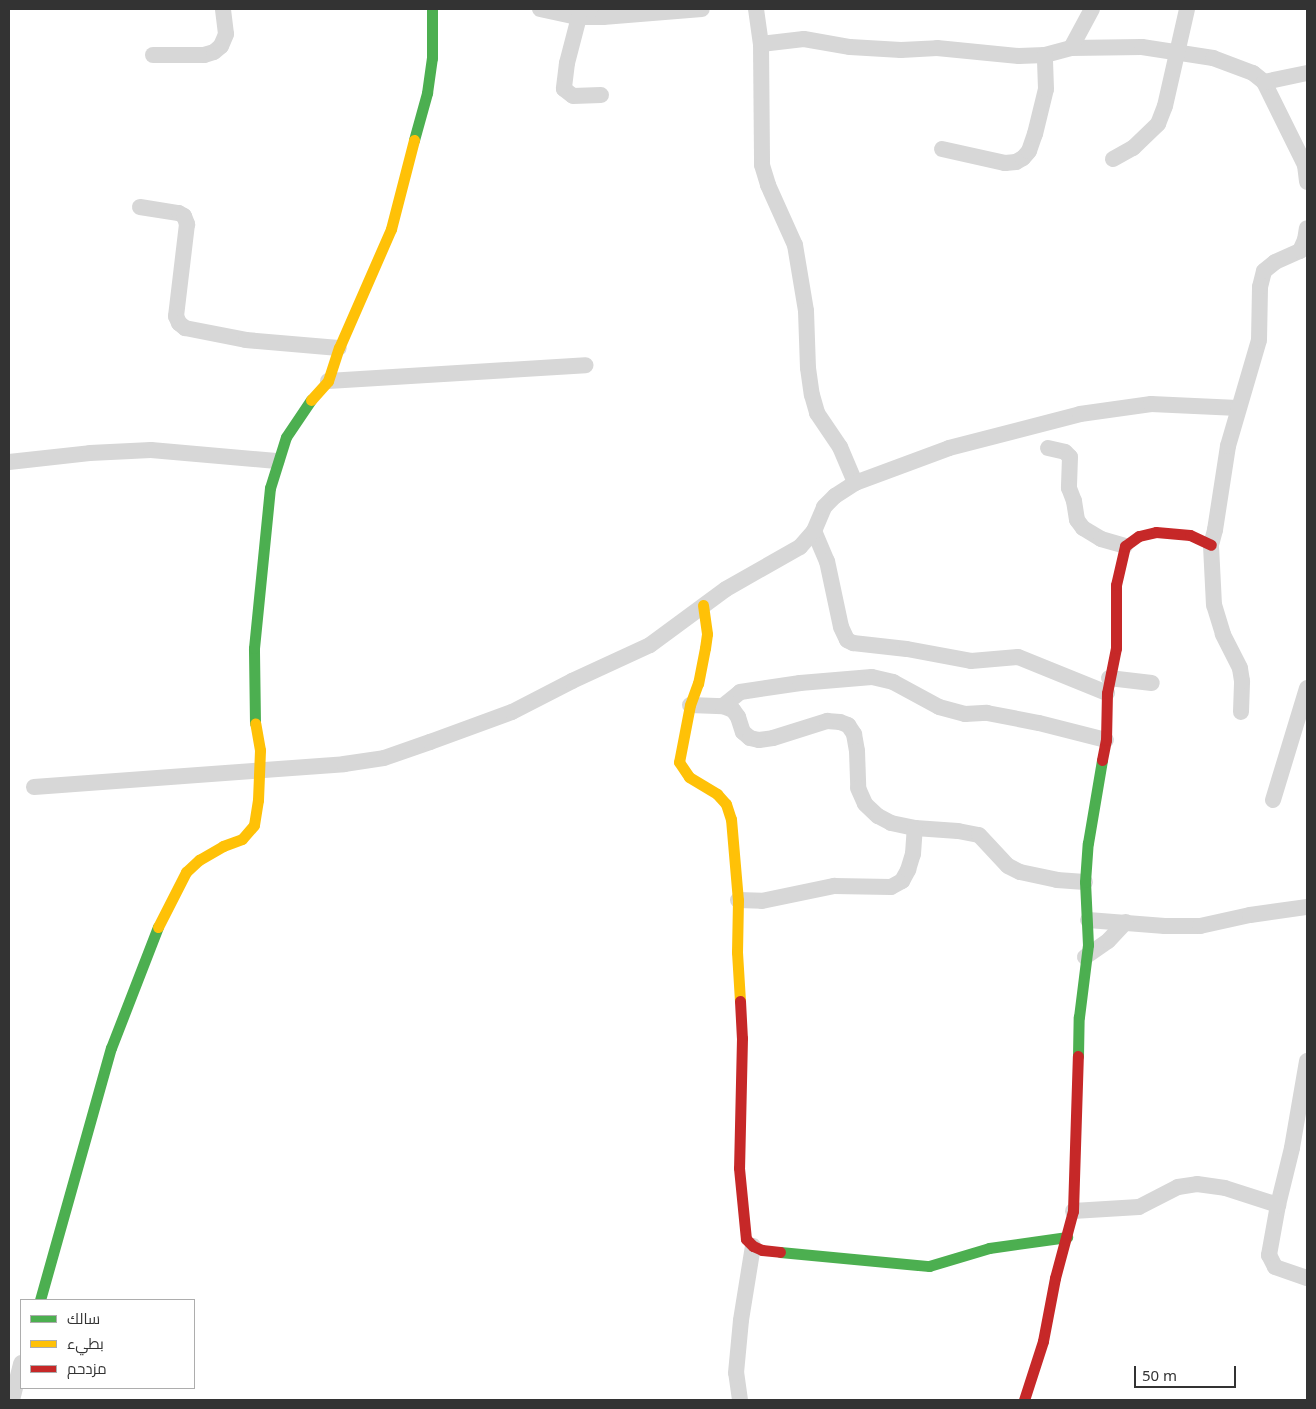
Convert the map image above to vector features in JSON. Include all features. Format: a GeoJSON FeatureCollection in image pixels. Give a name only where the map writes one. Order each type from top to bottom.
{"type":"FeatureCollection","features":[{"type":"Feature","properties":{"kind":"street"},"geometry":{"type":"LineString","coordinates":[[153,55],[204,55],[214,52],[221,46],[226,34],[223,9]]}},
{"type":"Feature","properties":{"kind":"street"},"geometry":{"type":"LineString","coordinates":[[40,1299],[111,1048],[170,899],[186,872],[199,860],[223,846],[242,839],[250,832],[254,825],[258,800],[260,750],[255,722],[254,648],[268,497],[276,461],[286,438],[309,403],[328,381],[339,348],[391,229],[427,93],[432,58],[432,9]]}},
{"type":"Feature","properties":{"kind":"street"},"geometry":{"type":"LineString","coordinates":[[540,9],[579,17],[702,9]]}},
{"type":"Feature","properties":{"kind":"street"},"geometry":{"type":"LineString","coordinates":[[756,9],[761,44],[762,165],[768,184],[795,245],[806,311],[808,368],[812,395],[817,412],[840,446],[855,483]]}},
{"type":"Feature","properties":{"kind":"street"},"geometry":{"type":"LineString","coordinates":[[1071,48],[1092,9]]}},
{"type":"Feature","properties":{"kind":"street"},"geometry":{"type":"LineString","coordinates":[[1113,158],[1133,148],[1158,124],[1187,9]]}},
{"type":"Feature","properties":{"kind":"street"},"geometry":{"type":"LineString","coordinates":[[579,17],[567,63],[564,89],[573,96],[601,95]]}},
{"type":"Feature","properties":{"kind":"street"},"geometry":{"type":"LineString","coordinates":[[761,44],[804,39],[850,47],[901,50],[937,48],[1008,55],[1045,55],[1071,48],[1142,47],[1213,58],[1253,73],[1264,82],[1304,165],[1307,182]]}},
{"type":"Feature","properties":{"kind":"street"},"geometry":{"type":"LineString","coordinates":[[942,149],[1005,163],[1016,162],[1023,158],[1029,151],[1035,134],[1046,89],[1045,55]]}},
{"type":"Feature","properties":{"kind":"street"},"geometry":{"type":"LineString","coordinates":[[1264,82],[1307,73]]}},
{"type":"Feature","properties":{"kind":"street"},"geometry":{"type":"LineString","coordinates":[[140,207],[180,212],[187,224],[176,316],[179,323],[185,328],[246,340],[339,348]]}},
{"type":"Feature","properties":{"kind":"street"},"geometry":{"type":"LineString","coordinates":[[1241,712],[1242,681],[1240,668],[1223,634],[1214,605],[1211,545],[1216,530],[1228,446],[1238,408],[1254,365],[1259,340],[1260,286],[1264,271],[1275,262],[1300,251],[1306,240],[1307,228]]}},
{"type":"Feature","properties":{"kind":"street"},"geometry":{"type":"LineString","coordinates":[[328,381],[586,365]]}},
{"type":"Feature","properties":{"kind":"street"},"geometry":{"type":"LineString","coordinates":[[34,787],[344,764],[374,759],[439,739],[512,712],[572,681],[650,645],[726,588],[800,547],[814,531],[824,507],[835,496],[855,483],[949,448],[1080,414],[1151,404],[1238,408]]}},
{"type":"Feature","properties":{"kind":"street"},"geometry":{"type":"LineString","coordinates":[[1048,448],[1065,452],[1070,457],[1069,488],[1074,501],[1077,520],[1083,528],[1101,539],[1125,546]]}},
{"type":"Feature","properties":{"kind":"street"},"geometry":{"type":"LineString","coordinates":[[9,462],[90,453],[151,450],[276,461]]}},
{"type":"Feature","properties":{"kind":"street"},"geometry":{"type":"LineString","coordinates":[[814,531],[827,561],[841,627],[847,640],[853,643],[907,649],[971,661],[1018,657],[1108,685],[1152,683]]}},
{"type":"Feature","properties":{"kind":"street"},"geometry":{"type":"LineString","coordinates":[[1024,1400],[1043,1341],[1055,1278],[1073,1212],[1078,1016],[1088,946],[1085,882],[1091,818],[1106,740],[1108,685],[1116,648],[1116,585],[1125,546],[1139,536],[1156,532],[1190,535],[1211,545]]}},
{"type":"Feature","properties":{"kind":"street"},"geometry":{"type":"LineString","coordinates":[[702,605],[707,634],[698,683],[690,705],[679,762],[690,777],[717,794],[726,804],[731,819],[738,900],[737,952],[742,1038],[739,1168],[746,1239],[753,1246],[775,1251],[929,1266],[989,1248],[1066,1237]]}},
{"type":"Feature","properties":{"kind":"street"},"geometry":{"type":"LineString","coordinates":[[724,706],[740,692],[800,683],[872,677],[893,682],[939,707],[966,714],[988,713],[1106,740]]}},
{"type":"Feature","properties":{"kind":"street"},"geometry":{"type":"LineString","coordinates":[[1273,800],[1307,688]]}},
{"type":"Feature","properties":{"kind":"street"},"geometry":{"type":"LineString","coordinates":[[690,705],[724,706],[733,710],[738,717],[743,732],[759,740],[774,738],[827,721],[848,725],[854,734],[858,788],[865,804],[878,816],[891,823],[915,828],[958,831],[979,836],[1008,866],[1020,872],[1057,880],[1085,882]]}},
{"type":"Feature","properties":{"kind":"street"},"geometry":{"type":"LineString","coordinates":[[738,900],[762,901],[834,886],[892,887],[902,881],[908,870],[913,854],[915,828]]}},
{"type":"Feature","properties":{"kind":"street"},"geometry":{"type":"LineString","coordinates":[[1088,920],[1165,926],[1200,926],[1250,915],[1307,907]]}},
{"type":"Feature","properties":{"kind":"street"},"geometry":{"type":"LineString","coordinates":[[1085,957],[1108,942],[1126,922]]}},
{"type":"Feature","properties":{"kind":"street"},"geometry":{"type":"LineString","coordinates":[[1307,1061],[1292,1148],[1278,1205],[1269,1255],[1271,1262],[1281,1269],[1307,1278]]}},
{"type":"Feature","properties":{"kind":"street"},"geometry":{"type":"LineString","coordinates":[[1073,1212],[1139,1207],[1178,1187],[1197,1184],[1225,1188],[1278,1205]]}},
{"type":"Feature","properties":{"kind":"street"},"geometry":{"type":"LineString","coordinates":[[740,1400],[736,1373],[741,1320],[753,1246]]}},
{"type":"Feature","properties":{"kind":"street"},"geometry":{"type":"LineString","coordinates":[[12,1400],[20,1367]]}},
{"type":"Feature","properties":{"kind":"traffic: fast"},"geometry":{"type":"LineString","coordinates":[[414,140],[427,93],[432,58],[432,9]]}},
{"type":"Feature","properties":{"kind":"traffic: fast"},"geometry":{"type":"LineString","coordinates":[[255,723],[254,648],[270,488],[286,437],[311,400]]}},
{"type":"Feature","properties":{"kind":"traffic: fast"},"geometry":{"type":"LineString","coordinates":[[1078,1056],[1079,1017],[1088,945],[1085,882],[1088,843],[1102,760]]}},
{"type":"Feature","properties":{"kind":"traffic: fast"},"geometry":{"type":"LineString","coordinates":[[40,1299],[111,1048],[158,927]]}},
{"type":"Feature","properties":{"kind":"traffic: fast"},"geometry":{"type":"LineString","coordinates":[[780,1252],[929,1266],[989,1248],[1067,1237]]}},
{"type":"Feature","properties":{"kind":"traffic: slow"},"geometry":{"type":"LineString","coordinates":[[311,400],[328,381],[339,348],[391,229],[414,140]]}},
{"type":"Feature","properties":{"kind":"traffic: slow"},"geometry":{"type":"LineString","coordinates":[[703,605],[707,634],[705,648],[698,683],[690,705],[679,762],[689,777],[717,794],[726,804],[731,819],[738,900],[737,952],[740,1001]]}},
{"type":"Feature","properties":{"kind":"traffic: slow"},"geometry":{"type":"LineString","coordinates":[[158,927],[186,872],[199,860],[223,846],[242,839],[254,825],[258,800],[260,750],[255,723]]}},
{"type":"Feature","properties":{"kind":"traffic: jam"},"geometry":{"type":"LineString","coordinates":[[1102,760],[1106,740],[1107,693],[1116,648],[1116,585],[1125,546],[1139,536],[1156,532],[1190,535],[1211,545]]}},
{"type":"Feature","properties":{"kind":"traffic: jam"},"geometry":{"type":"LineString","coordinates":[[740,1001],[742,1038],[739,1168],[746,1239],[753,1246],[762,1250],[780,1252]]}},
{"type":"Feature","properties":{"kind":"traffic: jam"},"geometry":{"type":"LineString","coordinates":[[1024,1400],[1043,1341],[1055,1278],[1073,1211],[1078,1056]]}}]}
